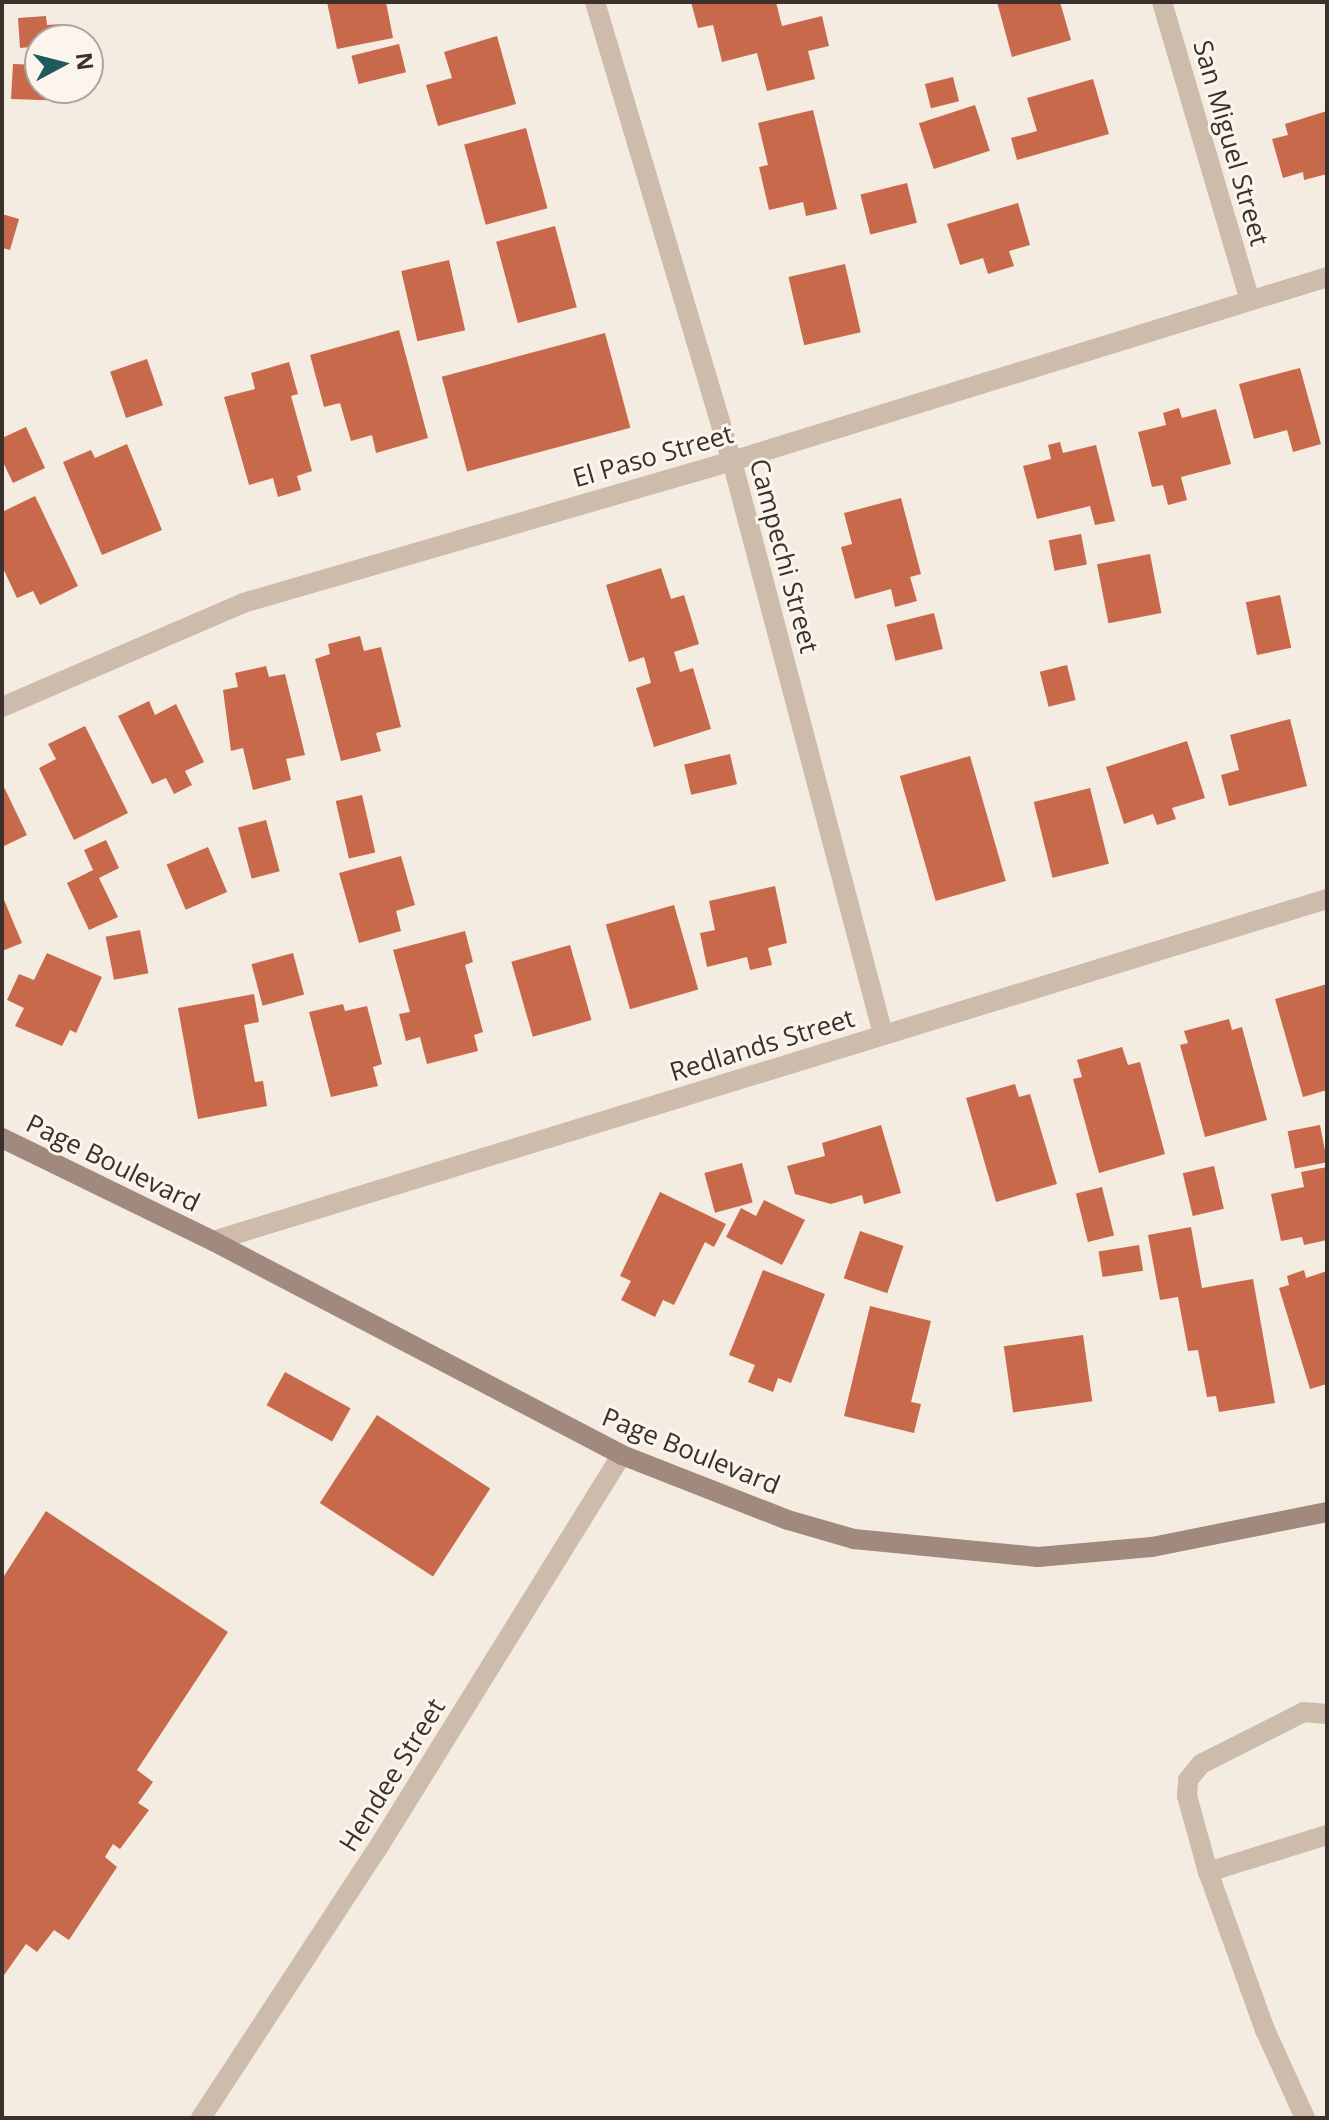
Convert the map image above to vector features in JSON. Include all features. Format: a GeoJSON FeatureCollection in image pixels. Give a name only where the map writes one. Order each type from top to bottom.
{"type":"FeatureCollection","features":[{"type":"Feature","properties":{"kind":"street","name":"Campechi Street"},"geometry":{"type":"LineString","coordinates":[[595,2],[732,461],[883,1034]]}},
{"type":"Feature","properties":{"kind":"street","name":"San Miguel Street"},"geometry":{"type":"LineString","coordinates":[[1162,2],[1249,298]]}},
{"type":"Feature","properties":{"kind":"street","name":"El Paso Street"},"geometry":{"type":"LineString","coordinates":[[2,707],[243,603],[732,461],[1249,298],[1327,277]]}},
{"type":"Feature","properties":{"kind":"street","name":"Redlands Street"},"geometry":{"type":"LineString","coordinates":[[213,1241],[1327,899]]}},
{"type":"Feature","properties":{"kind":"street","name":"Page Boulevard"},"geometry":{"type":"LineString","coordinates":[[2,1138],[213,1241],[622,1455],[802,1524],[854,1539],[945,1551],[1038,1557],[1152,1547],[1327,1512]]}},
{"type":"Feature","properties":{"kind":"street","name":"Hendee Street"},"geometry":{"type":"LineString","coordinates":[[201,2118],[376,1851],[622,1455]]}},
{"type":"Feature","properties":{"kind":"street"},"geometry":{"type":"LineString","coordinates":[[1305,2118],[1265,2030],[1208,1872],[1190,1814],[1188,1780],[1201,1764],[1304,1712],[1327,1714]]}},
{"type":"Feature","properties":{"kind":"street"},"geometry":{"type":"LineString","coordinates":[[1208,1872],[1327,1835]]}},
{"type":"Feature","properties":{"kind":"building"},"geometry":{"type":"Polygon","coordinates":[[[327,2],[386,2],[393,38],[337,49],[327,2]]]}},
{"type":"Feature","properties":{"kind":"building"},"geometry":{"type":"Polygon","coordinates":[[[691,2],[776,2],[782,26],[822,16],[829,46],[808,51],[815,79],[767,91],[757,53],[722,62],[713,25],[698,28],[691,2]]]}},
{"type":"Feature","properties":{"kind":"building"},"geometry":{"type":"Polygon","coordinates":[[[997,2],[1060,2],[1071,40],[1012,57],[997,2]]]}},
{"type":"Feature","properties":{"kind":"building"},"geometry":{"type":"Polygon","coordinates":[[[46,16],[47,24],[24,24],[24,48],[20,48],[18,18],[46,16]]]}},
{"type":"Feature","properties":{"kind":"building"},"geometry":{"type":"Polygon","coordinates":[[[497,36],[516,104],[438,126],[426,85],[452,78],[444,52],[497,36]]]}},
{"type":"Feature","properties":{"kind":"building"},"geometry":{"type":"Polygon","coordinates":[[[399,44],[406,72],[358,84],[351,56],[399,44]]]}},
{"type":"Feature","properties":{"kind":"building"},"geometry":{"type":"Polygon","coordinates":[[[13,64],[24,64],[24,99],[11,99],[13,64]]]}},
{"type":"Feature","properties":{"kind":"building"},"geometry":{"type":"Polygon","coordinates":[[[953,77],[959,101],[931,108],[925,84],[953,77]]]}},
{"type":"Feature","properties":{"kind":"building"},"geometry":{"type":"Polygon","coordinates":[[[1093,79],[1109,134],[1017,160],[1011,138],[1037,131],[1027,98],[1093,79]]]}},
{"type":"Feature","properties":{"kind":"building"},"geometry":{"type":"Polygon","coordinates":[[[975,105],[990,151],[934,169],[919,123],[975,105]]]}},
{"type":"Feature","properties":{"kind":"building"},"geometry":{"type":"Polygon","coordinates":[[[813,110],[837,209],[806,216],[803,202],[769,210],[759,167],[768,165],[758,123],[813,110]]]}},
{"type":"Feature","properties":{"kind":"building"},"geometry":{"type":"Polygon","coordinates":[[[1327,111],[1327,174],[1304,180],[1303,172],[1283,178],[1272,139],[1288,135],[1285,124],[1327,111]]]}},
{"type":"Feature","properties":{"kind":"building"},"geometry":{"type":"Polygon","coordinates":[[[526,128],[547,208],[486,225],[464,145],[526,128]]]}},
{"type":"Feature","properties":{"kind":"building"},"geometry":{"type":"Polygon","coordinates":[[[907,183],[917,223],[870,234],[860,195],[907,183]]]}},
{"type":"Feature","properties":{"kind":"building"},"geometry":{"type":"Polygon","coordinates":[[[1018,203],[1030,245],[1009,251],[1014,266],[988,274],[983,258],[960,265],[947,224],[1018,203]]]}},
{"type":"Feature","properties":{"kind":"building"},"geometry":{"type":"Polygon","coordinates":[[[2,214],[19,219],[10,250],[2,248],[2,214]]]}},
{"type":"Feature","properties":{"kind":"building"},"geometry":{"type":"Polygon","coordinates":[[[555,226],[577,307],[518,323],[496,242],[555,226]]]}},
{"type":"Feature","properties":{"kind":"building"},"geometry":{"type":"Polygon","coordinates":[[[449,260],[465,330],[417,341],[401,271],[449,260]]]}},
{"type":"Feature","properties":{"kind":"building"},"geometry":{"type":"Polygon","coordinates":[[[845,264],[861,332],[804,345],[788,277],[845,264]]]}},
{"type":"Feature","properties":{"kind":"building"},"geometry":{"type":"Polygon","coordinates":[[[399,330],[428,438],[376,453],[372,435],[351,441],[340,403],[324,407],[310,355],[399,330]]]}},
{"type":"Feature","properties":{"kind":"building"},"geometry":{"type":"Polygon","coordinates":[[[605,333],[630,428],[467,471],[442,377],[605,333]]]}},
{"type":"Feature","properties":{"kind":"building"},"geometry":{"type":"Polygon","coordinates":[[[147,359],[163,405],[126,418],[110,372],[147,359]]]}},
{"type":"Feature","properties":{"kind":"building"},"geometry":{"type":"Polygon","coordinates":[[[289,362],[298,394],[291,396],[312,471],[297,476],[301,490],[278,497],[273,478],[249,485],[224,397],[255,389],[251,373],[289,362]]]}},
{"type":"Feature","properties":{"kind":"building"},"geometry":{"type":"Polygon","coordinates":[[[1300,368],[1321,444],[1293,452],[1287,430],[1254,439],[1239,384],[1300,368]]]}},
{"type":"Feature","properties":{"kind":"building"},"geometry":{"type":"Polygon","coordinates":[[[1179,408],[1182,418],[1216,409],[1231,464],[1181,477],[1187,500],[1168,505],[1163,485],[1152,487],[1138,432],[1166,425],[1163,413],[1179,408]]]}},
{"type":"Feature","properties":{"kind":"building"},"geometry":{"type":"Polygon","coordinates":[[[26,427],[45,468],[13,483],[2,460],[2,438],[26,427]]]}},
{"type":"Feature","properties":{"kind":"building"},"geometry":{"type":"Polygon","coordinates":[[[1060,442],[1063,453],[1096,445],[1115,521],[1095,525],[1090,506],[1037,519],[1023,466],[1051,459],[1048,445],[1060,442]]]}},
{"type":"Feature","properties":{"kind":"building"},"geometry":{"type":"Polygon","coordinates":[[[127,444],[162,530],[102,555],[63,462],[91,450],[95,458],[127,444]]]}},
{"type":"Feature","properties":{"kind":"building"},"geometry":{"type":"Polygon","coordinates":[[[35,496],[78,586],[40,605],[33,591],[17,598],[2,566],[2,512],[35,496]]]}},
{"type":"Feature","properties":{"kind":"building"},"geometry":{"type":"Polygon","coordinates":[[[901,498],[921,574],[910,577],[917,601],[895,607],[891,589],[855,599],[841,547],[852,544],[844,513],[901,498]]]}},
{"type":"Feature","properties":{"kind":"building"},"geometry":{"type":"Polygon","coordinates":[[[1081,534],[1087,564],[1055,571],[1049,540],[1081,534]]]}},
{"type":"Feature","properties":{"kind":"building"},"geometry":{"type":"Polygon","coordinates":[[[1150,554],[1161,613],[1108,623],[1097,564],[1150,554]]]}},
{"type":"Feature","properties":{"kind":"building"},"geometry":{"type":"Polygon","coordinates":[[[661,568],[671,599],[684,595],[699,644],[674,652],[680,672],[693,668],[711,729],[654,747],[636,688],[651,683],[644,657],[629,662],[606,585],[661,568]]]}},
{"type":"Feature","properties":{"kind":"building"},"geometry":{"type":"Polygon","coordinates":[[[1280,595],[1291,648],[1257,655],[1246,602],[1280,595]]]}},
{"type":"Feature","properties":{"kind":"building"},"geometry":{"type":"Polygon","coordinates":[[[934,613],[943,649],[895,661],[886,625],[934,613]]]}},
{"type":"Feature","properties":{"kind":"building"},"geometry":{"type":"Polygon","coordinates":[[[360,636],[364,651],[381,647],[401,727],[376,733],[381,751],[341,761],[315,659],[330,654],[328,644],[360,636]]]}},
{"type":"Feature","properties":{"kind":"building"},"geometry":{"type":"Polygon","coordinates":[[[1067,665],[1076,700],[1049,707],[1040,672],[1067,665]]]}},
{"type":"Feature","properties":{"kind":"building"},"geometry":{"type":"Polygon","coordinates":[[[266,666],[269,677],[285,674],[305,755],[286,759],[291,780],[253,790],[243,748],[231,751],[223,690],[238,687],[235,673],[266,666]]]}},
{"type":"Feature","properties":{"kind":"building"},"geometry":{"type":"Polygon","coordinates":[[[149,701],[155,715],[176,704],[204,762],[185,771],[192,785],[174,794],[166,778],[152,784],[118,716],[149,701]]]}},
{"type":"Feature","properties":{"kind":"building"},"geometry":{"type":"Polygon","coordinates":[[[1290,719],[1307,786],[1229,806],[1221,775],[1239,770],[1230,735],[1290,719]]]}},
{"type":"Feature","properties":{"kind":"building"},"geometry":{"type":"Polygon","coordinates":[[[85,726],[128,813],[74,840],[39,768],[56,759],[48,744],[85,726]]]}},
{"type":"Feature","properties":{"kind":"building"},"geometry":{"type":"Polygon","coordinates":[[[1187,741],[1205,798],[1172,808],[1176,819],[1157,825],[1153,814],[1124,824],[1106,767],[1187,741]]]}},
{"type":"Feature","properties":{"kind":"building"},"geometry":{"type":"Polygon","coordinates":[[[730,754],[737,784],[691,795],[684,765],[730,754]]]}},
{"type":"Feature","properties":{"kind":"building"},"geometry":{"type":"Polygon","coordinates":[[[970,756],[1006,881],[936,901],[900,776],[970,756]]]}},
{"type":"Feature","properties":{"kind":"building"},"geometry":{"type":"Polygon","coordinates":[[[2,783],[27,835],[2,847],[2,783]]]}},
{"type":"Feature","properties":{"kind":"building"},"geometry":{"type":"Polygon","coordinates":[[[1090,788],[1109,864],[1053,878],[1034,802],[1090,788]]]}},
{"type":"Feature","properties":{"kind":"building"},"geometry":{"type":"Polygon","coordinates":[[[362,795],[375,852],[349,859],[336,801],[362,795]]]}},
{"type":"Feature","properties":{"kind":"building"},"geometry":{"type":"Polygon","coordinates":[[[266,820],[280,871],[252,879],[238,828],[266,820]]]}},
{"type":"Feature","properties":{"kind":"building"},"geometry":{"type":"Polygon","coordinates":[[[106,840],[119,868],[99,878],[118,917],[89,930],[67,883],[93,870],[84,850],[106,840]]]}},
{"type":"Feature","properties":{"kind":"building"},"geometry":{"type":"Polygon","coordinates":[[[208,847],[227,892],[186,910],[167,865],[208,847]]]}},
{"type":"Feature","properties":{"kind":"building"},"geometry":{"type":"Polygon","coordinates":[[[401,856],[415,905],[396,911],[401,931],[359,943],[339,873],[401,856]]]}},
{"type":"Feature","properties":{"kind":"building"},"geometry":{"type":"Polygon","coordinates":[[[775,886],[787,943],[768,948],[772,965],[750,970],[747,957],[707,967],[700,933],[715,930],[709,901],[775,886]]]}},
{"type":"Feature","properties":{"kind":"building"},"geometry":{"type":"Polygon","coordinates":[[[2,895],[22,943],[2,951],[2,895]]]}},
{"type":"Feature","properties":{"kind":"building"},"geometry":{"type":"Polygon","coordinates":[[[674,905],[698,990],[630,1009],[606,925],[674,905]]]}},
{"type":"Feature","properties":{"kind":"building"},"geometry":{"type":"Polygon","coordinates":[[[140,930],[148,973],[114,980],[106,937],[140,930]]]}},
{"type":"Feature","properties":{"kind":"building"},"geometry":{"type":"Polygon","coordinates":[[[465,931],[473,962],[465,965],[483,1032],[474,1035],[478,1051],[427,1064],[420,1037],[406,1041],[399,1014],[410,1012],[393,950],[465,931]]]}},
{"type":"Feature","properties":{"kind":"building"},"geometry":{"type":"Polygon","coordinates":[[[570,945],[591,1020],[533,1037],[511,962],[570,945]]]}},
{"type":"Feature","properties":{"kind":"building"},"geometry":{"type":"Polygon","coordinates":[[[47,953],[102,977],[76,1033],[70,1030],[62,1046],[15,1026],[24,1008],[7,1000],[19,974],[34,980],[47,953]]]}},
{"type":"Feature","properties":{"kind":"building"},"geometry":{"type":"Polygon","coordinates":[[[293,953],[304,995],[263,1006],[251,964],[293,953]]]}},
{"type":"Feature","properties":{"kind":"building"},"geometry":{"type":"Polygon","coordinates":[[[1327,984],[1327,1090],[1303,1097],[1275,999],[1327,984]]]}},
{"type":"Feature","properties":{"kind":"building"},"geometry":{"type":"Polygon","coordinates":[[[254,994],[259,1022],[244,1025],[255,1082],[263,1081],[267,1106],[198,1119],[178,1008],[254,994]]]}},
{"type":"Feature","properties":{"kind":"building"},"geometry":{"type":"Polygon","coordinates":[[[343,1004],[345,1011],[367,1006],[382,1064],[373,1067],[378,1086],[331,1097],[309,1012],[343,1004]]]}},
{"type":"Feature","properties":{"kind":"building"},"geometry":{"type":"Polygon","coordinates":[[[1229,1019],[1232,1030],[1242,1027],[1267,1120],[1205,1137],[1180,1045],[1188,1043],[1184,1031],[1229,1019]]]}},
{"type":"Feature","properties":{"kind":"building"},"geometry":{"type":"Polygon","coordinates":[[[1122,1047],[1128,1065],[1140,1062],[1165,1154],[1099,1173],[1073,1079],[1082,1077],[1077,1060],[1122,1047]]]}},
{"type":"Feature","properties":{"kind":"building"},"geometry":{"type":"Polygon","coordinates":[[[1015,1084],[1019,1097],[1030,1094],[1057,1184],[996,1202],[966,1098],[1015,1084]]]}},
{"type":"Feature","properties":{"kind":"building"},"geometry":{"type":"Polygon","coordinates":[[[881,1125],[901,1193],[864,1204],[862,1195],[831,1204],[795,1194],[787,1166],[825,1156],[822,1143],[881,1125]]]}},
{"type":"Feature","properties":{"kind":"building"},"geometry":{"type":"Polygon","coordinates":[[[1320,1125],[1327,1162],[1295,1169],[1288,1131],[1320,1125]]]}},
{"type":"Feature","properties":{"kind":"building"},"geometry":{"type":"Polygon","coordinates":[[[742,1163],[753,1203],[715,1213],[704,1173],[742,1163]]]}},
{"type":"Feature","properties":{"kind":"building"},"geometry":{"type":"Polygon","coordinates":[[[1214,1166],[1224,1209],[1193,1216],[1183,1173],[1214,1166]]]}},
{"type":"Feature","properties":{"kind":"building"},"geometry":{"type":"Polygon","coordinates":[[[1327,1167],[1327,1240],[1304,1245],[1302,1237],[1281,1241],[1271,1194],[1304,1187],[1301,1172],[1327,1167]]]}},
{"type":"Feature","properties":{"kind":"building"},"geometry":{"type":"Polygon","coordinates":[[[1102,1187],[1114,1236],[1088,1242],[1076,1194],[1102,1187]]]}},
{"type":"Feature","properties":{"kind":"building"},"geometry":{"type":"Polygon","coordinates":[[[660,1192],[726,1224],[714,1247],[705,1242],[674,1305],[663,1300],[655,1317],[621,1300],[631,1281],[620,1276],[660,1192]]]}},
{"type":"Feature","properties":{"kind":"building"},"geometry":{"type":"Polygon","coordinates":[[[764,1200],[805,1220],[782,1265],[726,1237],[741,1208],[756,1216],[764,1200]]]}},
{"type":"Feature","properties":{"kind":"building"},"geometry":{"type":"Polygon","coordinates":[[[1191,1227],[1202,1288],[1253,1279],[1275,1403],[1219,1412],[1216,1396],[1207,1397],[1198,1350],[1188,1351],[1178,1297],[1160,1300],[1148,1235],[1191,1227]]]}},
{"type":"Feature","properties":{"kind":"building"},"geometry":{"type":"Polygon","coordinates":[[[860,1231],[903,1246],[887,1293],[844,1278],[860,1231]]]}},
{"type":"Feature","properties":{"kind":"building"},"geometry":{"type":"Polygon","coordinates":[[[1139,1245],[1143,1271],[1103,1277],[1099,1251],[1139,1245]]]}},
{"type":"Feature","properties":{"kind":"building"},"geometry":{"type":"Polygon","coordinates":[[[763,1270],[825,1294],[791,1383],[778,1378],[773,1392],[748,1382],[755,1365],[729,1355],[763,1270]]]}},
{"type":"Feature","properties":{"kind":"building"},"geometry":{"type":"Polygon","coordinates":[[[1304,1270],[1306,1278],[1327,1271],[1327,1384],[1310,1389],[1279,1288],[1289,1285],[1287,1276],[1304,1270]]]}},
{"type":"Feature","properties":{"kind":"building"},"geometry":{"type":"Polygon","coordinates":[[[870,1306],[931,1321],[911,1402],[921,1404],[914,1433],[844,1416],[870,1306]]]}},
{"type":"Feature","properties":{"kind":"building"},"geometry":{"type":"Polygon","coordinates":[[[1083,1335],[1092,1401],[1013,1412],[1004,1346],[1083,1335]]]}},
{"type":"Feature","properties":{"kind":"building"},"geometry":{"type":"Polygon","coordinates":[[[285,1372],[351,1408],[332,1442],[267,1405],[285,1372]]]}},
{"type":"Feature","properties":{"kind":"building"},"geometry":{"type":"Polygon","coordinates":[[[377,1415],[490,1489],[433,1577],[320,1503],[377,1415]]]}},
{"type":"Feature","properties":{"kind":"building"},"geometry":{"type":"Polygon","coordinates":[[[46,1511],[228,1632],[137,1770],[153,1782],[138,1803],[149,1810],[120,1849],[113,1844],[105,1857],[117,1867],[69,1940],[54,1930],[37,1952],[26,1944],[2,1978],[2,1579],[46,1511]]]}}]}
